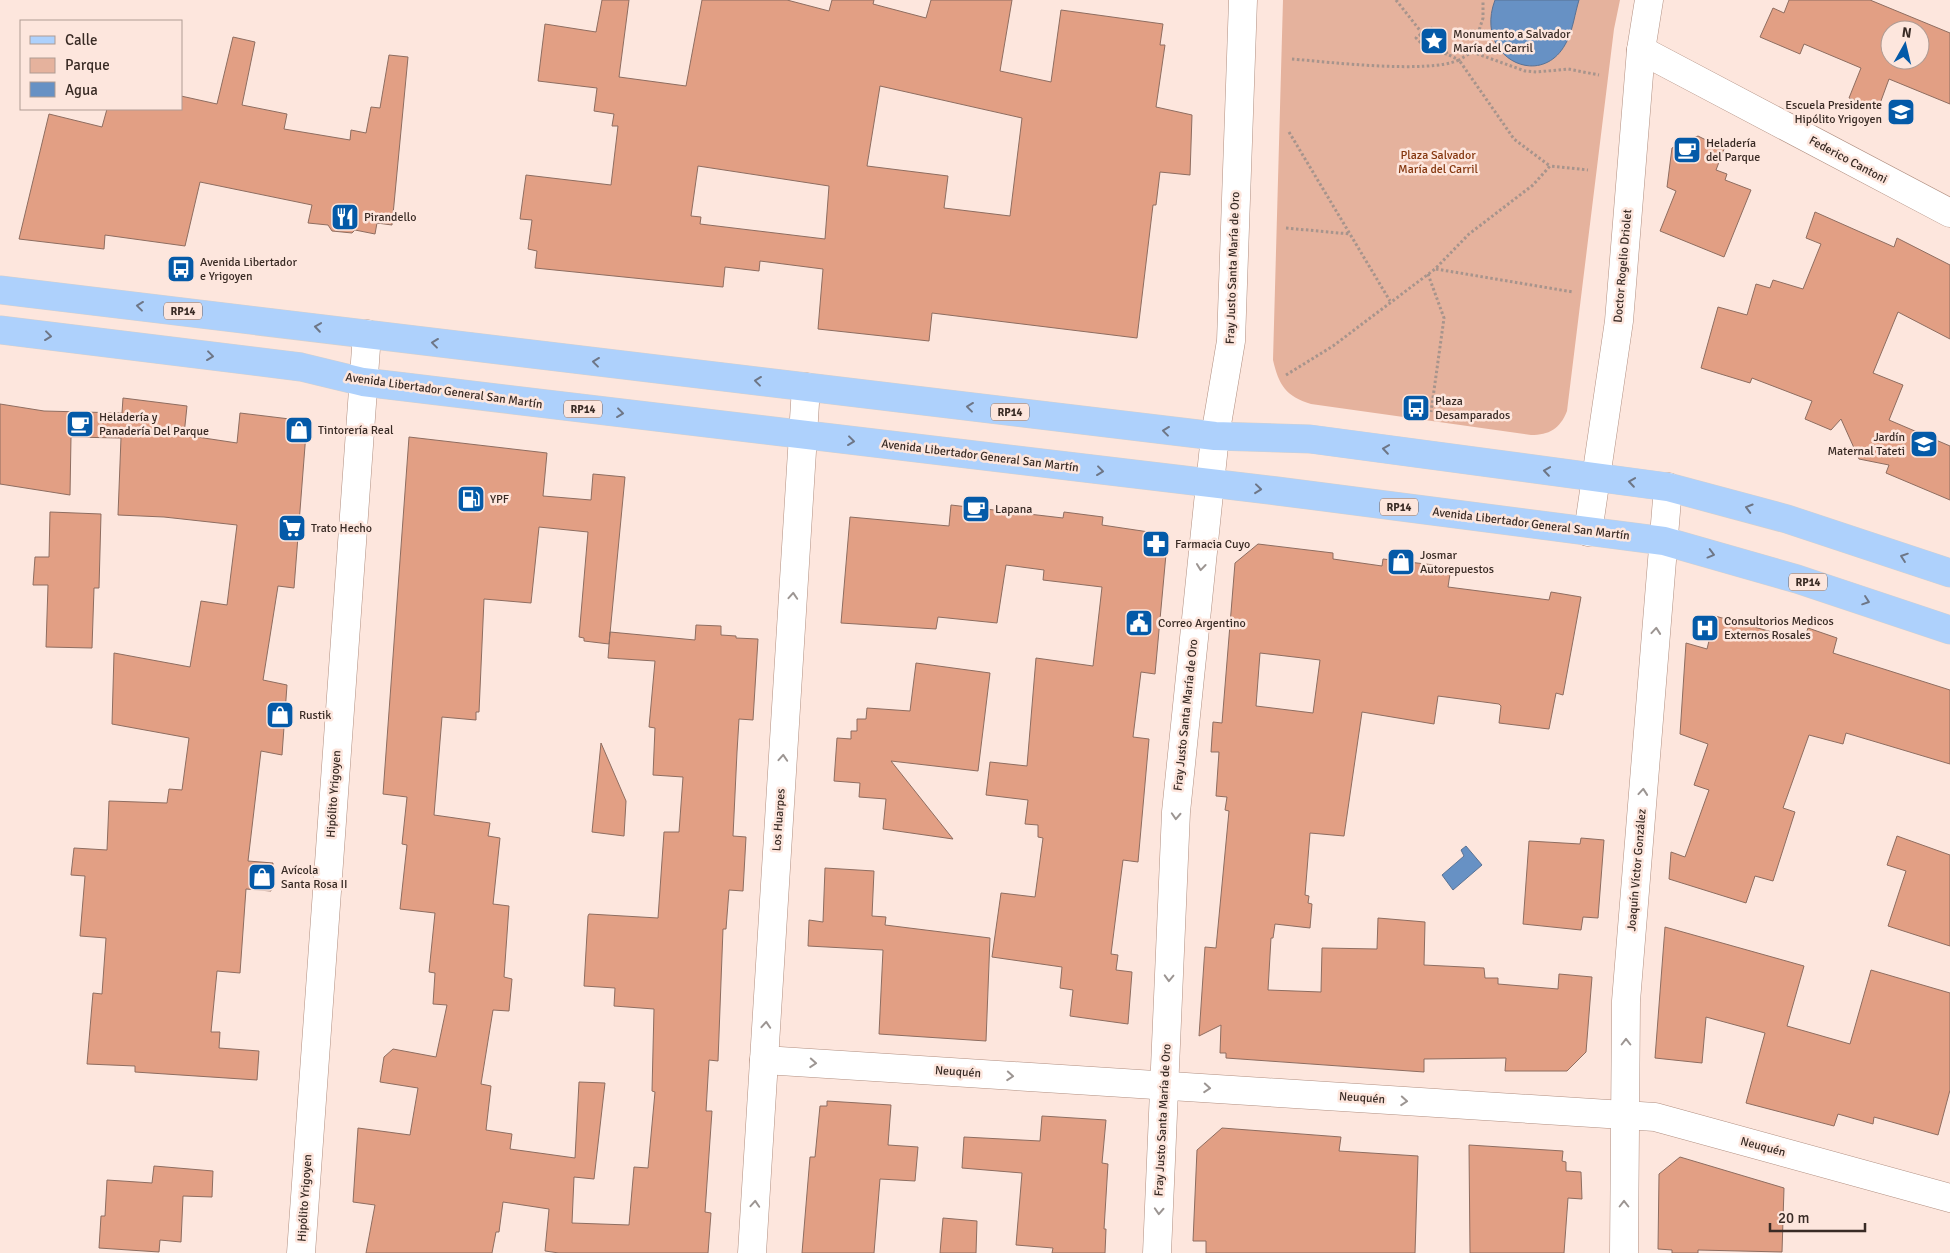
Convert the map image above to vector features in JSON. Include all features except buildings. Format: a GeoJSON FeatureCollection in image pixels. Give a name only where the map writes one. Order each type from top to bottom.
{"type":"FeatureCollection","features":[{"type":"Feature","properties":{"kind":"main road","name":"RP14"},"geometry":{"type":"LineString","coordinates":[[0,290],[1215,436],[1310,439],[1668,487],[1786,519],[1950,573]]}},
{"type":"Feature","properties":{"kind":"main road","name":"Avenida Libertador General San Martín"},"geometry":{"type":"LineString","coordinates":[[0,330],[301,367],[363,382],[1210,484],[1664,541],[1797,579],[1950,630]]}},
{"type":"Feature","properties":{"kind":"street","name":"Fray Justo Santa María de Oro"},"geometry":{"type":"LineString","coordinates":[[1157,1253],[1176,812],[1215,436],[1231,341],[1243,0]]}},
{"type":"Feature","properties":{"kind":"street","name":"Doctor Rogelio Driolet"},"geometry":{"type":"LineString","coordinates":[[1588,532],[1619,321],[1640,50],[1649,0]]}},
{"type":"Feature","properties":{"kind":"street","name":"Federico Cantoni"},"geometry":{"type":"LineString","coordinates":[[1640,50],[1950,213]]}},
{"type":"Feature","properties":{"kind":"street","name":"Hipólito Yrigoyen"},"geometry":{"type":"LineString","coordinates":[[301,1253],[367,334]]}},
{"type":"Feature","properties":{"kind":"street","name":"Los Huarpes"},"geometry":{"type":"LineString","coordinates":[[752,1253],[806,387]]}},
{"type":"Feature","properties":{"kind":"street","name":"Joaquín Víctor González"},"geometry":{"type":"LineString","coordinates":[[1624,1253],[1626,1000],[1668,487]]}},
{"type":"Feature","properties":{"kind":"street","name":"Neuquén"},"geometry":{"type":"LineString","coordinates":[[764,1060],[1655,1118],[1950,1198]]}},
{"type":"Feature","properties":{"kind":"path"},"geometry":{"type":"LineString","coordinates":[[1396,0],[1422,33]]}},
{"type":"Feature","properties":{"kind":"path"},"geometry":{"type":"LineString","coordinates":[[1292,59],[1411,66],[1449,65],[1472,52],[1483,18],[1484,0]]}},
{"type":"Feature","properties":{"kind":"path"},"geometry":{"type":"LineString","coordinates":[[1447,54],[1442,39],[1430,27],[1416,38],[1429,51],[1447,54],[1459,60],[1514,139],[1550,166],[1588,170]]}},
{"type":"Feature","properties":{"kind":"path"},"geometry":{"type":"LineString","coordinates":[[1472,52],[1525,71],[1537,72],[1568,69],[1599,75]]}},
{"type":"Feature","properties":{"kind":"path"},"geometry":{"type":"LineString","coordinates":[[1289,132],[1390,301]]}},
{"type":"Feature","properties":{"kind":"path"},"geometry":{"type":"LineString","coordinates":[[1286,375],[1333,346],[1390,301],[1435,269],[1470,234],[1533,185],[1550,166]]}},
{"type":"Feature","properties":{"kind":"path"},"geometry":{"type":"LineString","coordinates":[[1286,228],[1350,234]]}},
{"type":"Feature","properties":{"kind":"path"},"geometry":{"type":"LineString","coordinates":[[1435,269],[1573,292]]}},
{"type":"Feature","properties":{"kind":"path"},"geometry":{"type":"LineString","coordinates":[[1428,274],[1444,318],[1431,412]]}},
{"type":"Feature","properties":{"kind":"green space","name":"Plaza Salvador María del Carril"},"geometry":{"type":"Polygon","coordinates":[[[1283,0],[1620,0],[1614,29],[1567,411],[1561,422],[1553,430],[1543,434],[1531,435],[1311,404],[1295,397],[1281,383],[1273,360],[1283,0]]]}},
{"type":"Feature","properties":{"kind":"water"},"geometry":{"type":"Polygon","coordinates":[[[1495,0],[1579,0],[1567,41],[1556,56],[1543,64],[1528,66],[1514,61],[1502,52],[1494,38],[1491,21],[1495,0]]]}},
{"type":"Feature","properties":{"kind":"water"},"geometry":{"type":"Polygon","coordinates":[[[1466,846],[1482,865],[1453,890],[1442,875],[1464,856],[1461,850],[1466,846]]]}},
{"type":"Feature","properties":{"kind":"place","name":"Monumento a Salvador María del Carril"},"geometry":{"type":"Point","coordinates":[1434,41]}},
{"type":"Feature","properties":{"kind":"place","name":"Escuela Presidente Hipólito Yrigoyen"},"geometry":{"type":"Point","coordinates":[1901,112]}},
{"type":"Feature","properties":{"kind":"place","name":"Heladería del Parque"},"geometry":{"type":"Point","coordinates":[1687,150]}},
{"type":"Feature","properties":{"kind":"place","name":"Pirandello"},"geometry":{"type":"Point","coordinates":[345,217]}},
{"type":"Feature","properties":{"kind":"place","name":"Avenida Libertador e Yrigoyen"},"geometry":{"type":"Point","coordinates":[181,269]}},
{"type":"Feature","properties":{"kind":"place","name":"Plaza Desamparados"},"geometry":{"type":"Point","coordinates":[1416,408]}},
{"type":"Feature","properties":{"kind":"place","name":"Heladería y Panadería Del Parque"},"geometry":{"type":"Point","coordinates":[80,424]}},
{"type":"Feature","properties":{"kind":"place","name":"Tintorería Real"},"geometry":{"type":"Point","coordinates":[299,430]}},
{"type":"Feature","properties":{"kind":"place","name":"Jardín Maternal Tateti"},"geometry":{"type":"Point","coordinates":[1924,444]}},
{"type":"Feature","properties":{"kind":"place","name":"YPF"},"geometry":{"type":"Point","coordinates":[471,499]}},
{"type":"Feature","properties":{"kind":"place","name":"Lapana"},"geometry":{"type":"Point","coordinates":[976,509]}},
{"type":"Feature","properties":{"kind":"place","name":"Trato Hecho"},"geometry":{"type":"Point","coordinates":[292,528]}},
{"type":"Feature","properties":{"kind":"place","name":"Farmacia Cuyo"},"geometry":{"type":"Point","coordinates":[1156,544]}},
{"type":"Feature","properties":{"kind":"place","name":"Josmar Autorepuestos"},"geometry":{"type":"Point","coordinates":[1401,562]}},
{"type":"Feature","properties":{"kind":"place","name":"Correo Argentino"},"geometry":{"type":"Point","coordinates":[1139,623]}},
{"type":"Feature","properties":{"kind":"place","name":"Consultorios Medicos Externos Rosales"},"geometry":{"type":"Point","coordinates":[1705,628]}},
{"type":"Feature","properties":{"kind":"place","name":"Rustik"},"geometry":{"type":"Point","coordinates":[280,715]}},
{"type":"Feature","properties":{"kind":"place","name":"Avícola Santa Rosa II"},"geometry":{"type":"Point","coordinates":[262,877]}}]}
